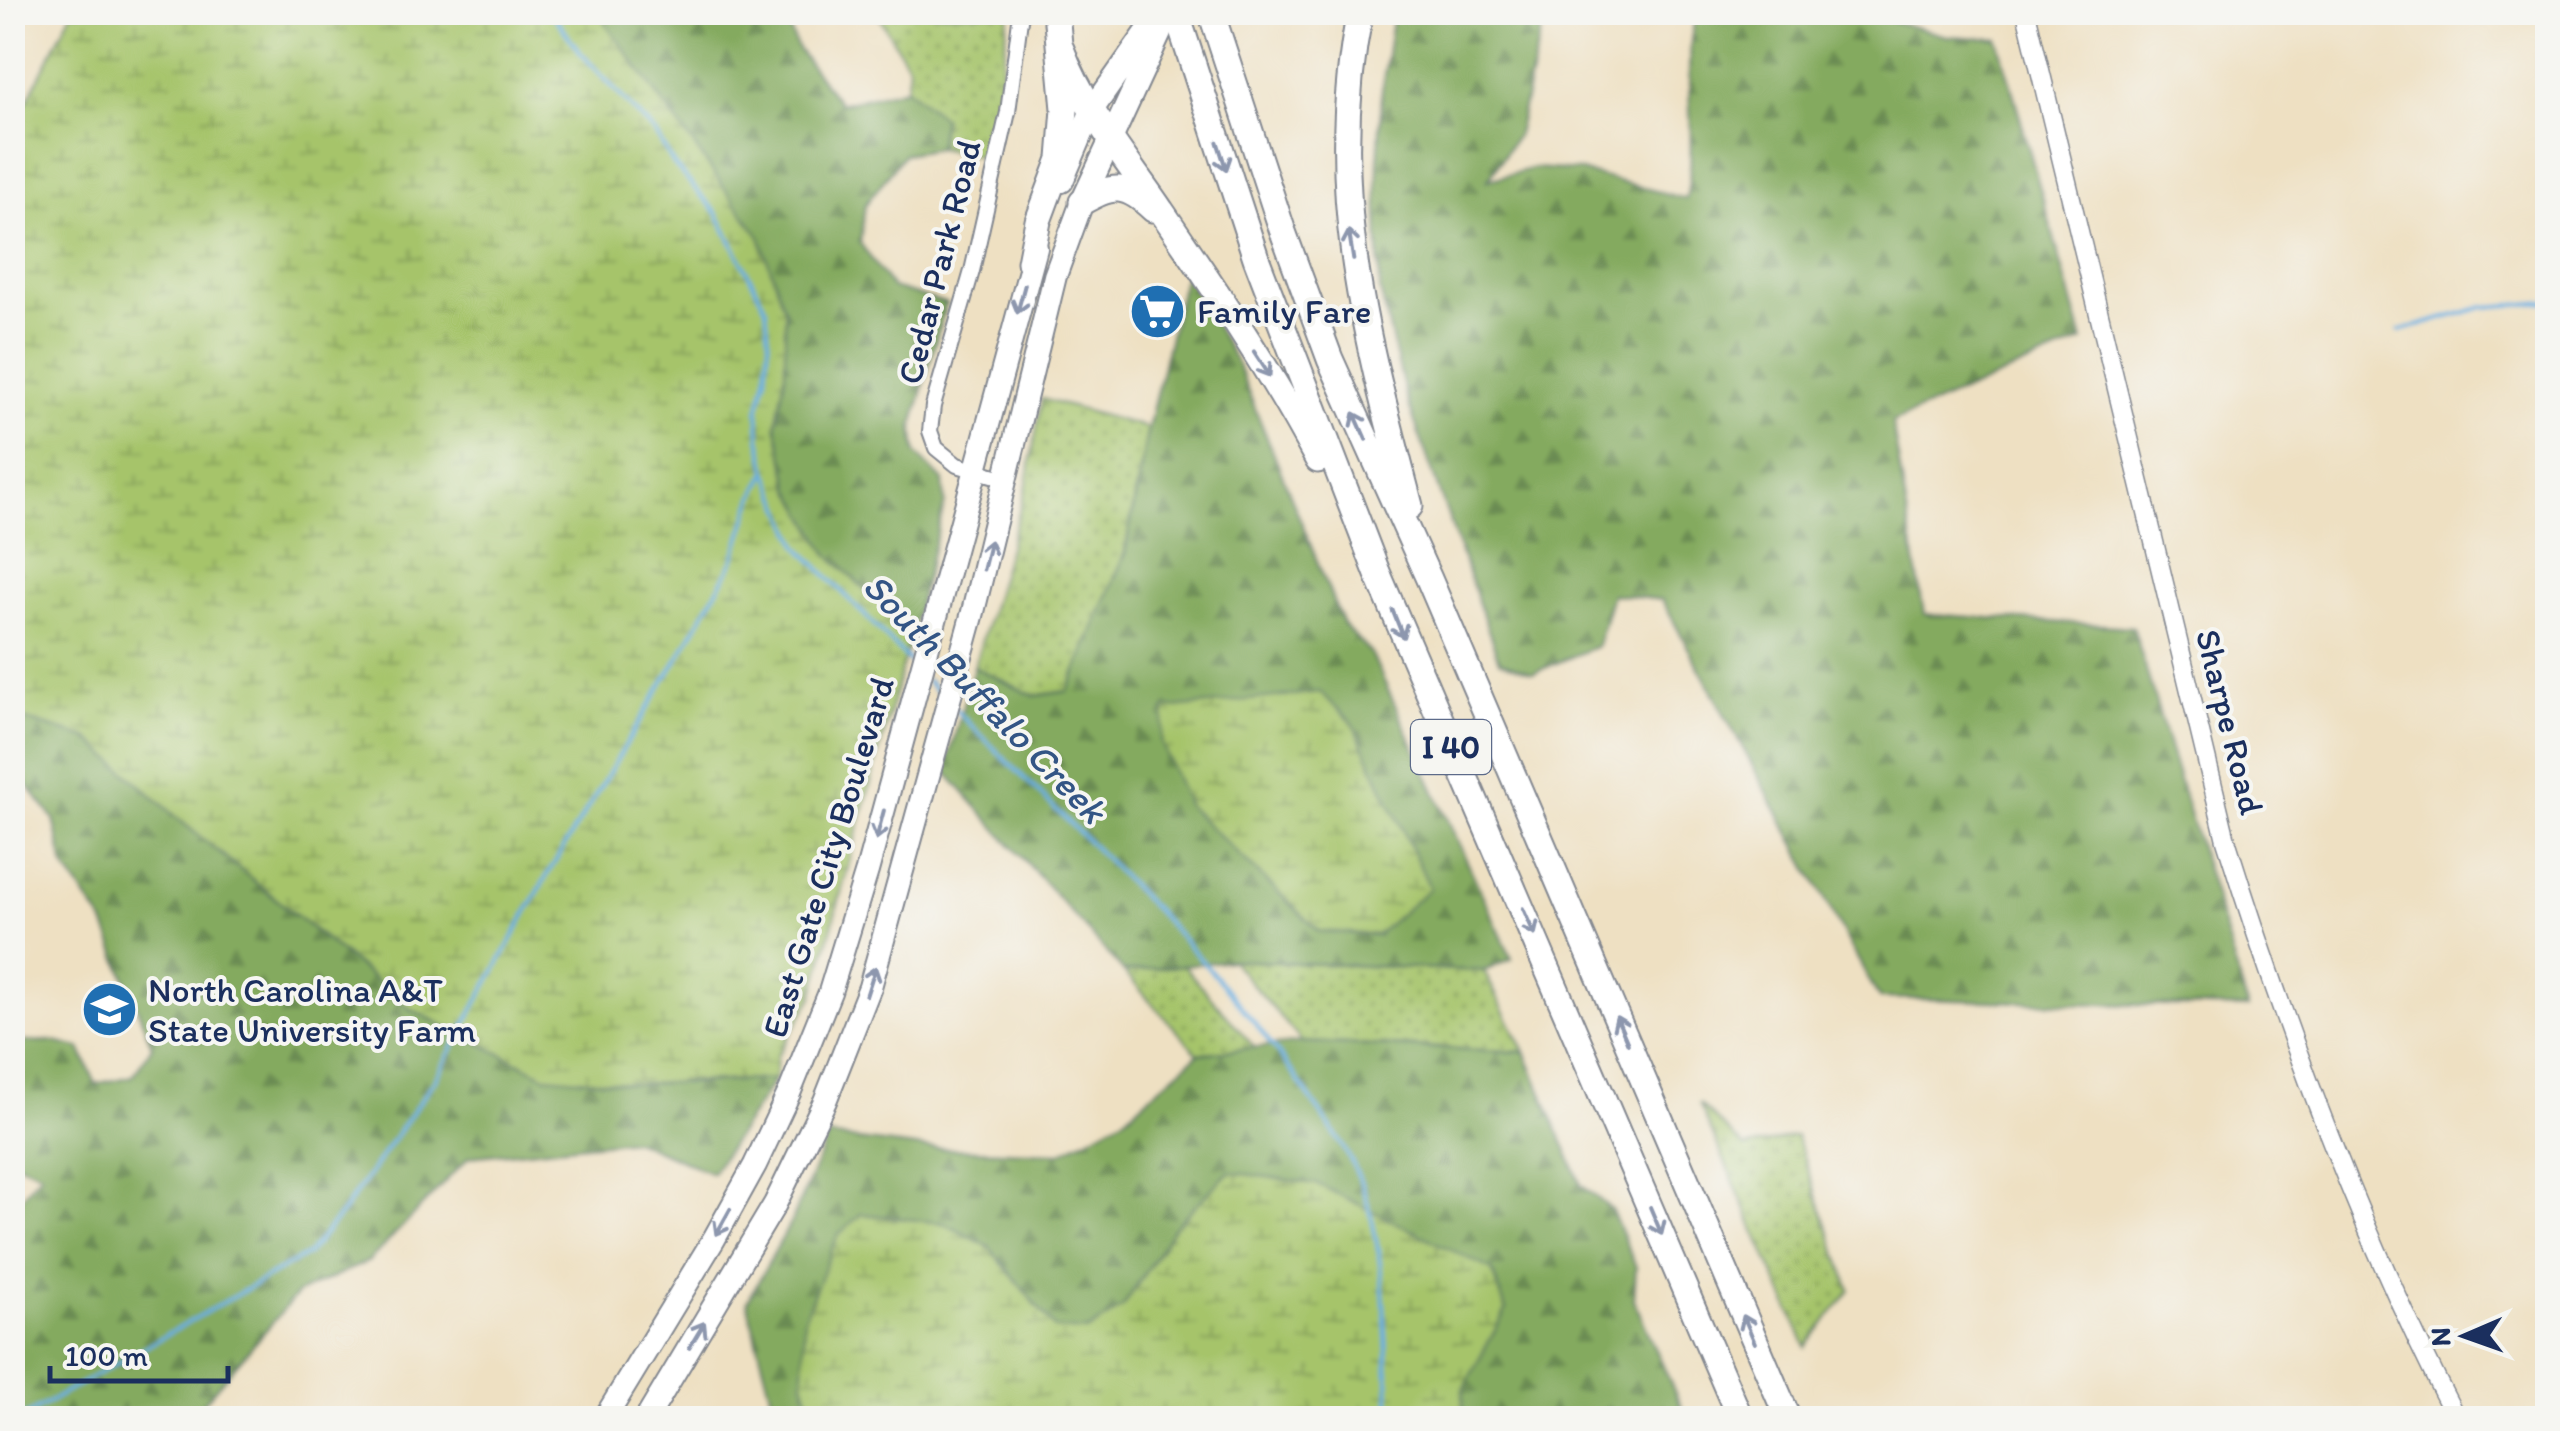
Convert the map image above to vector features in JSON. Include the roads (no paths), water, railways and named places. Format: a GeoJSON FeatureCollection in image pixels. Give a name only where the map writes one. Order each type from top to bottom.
{"type":"FeatureCollection","features":[{"type":"Feature","properties":{"kind":"highway"},"geometry":{"type":"LineString","coordinates":[[1030,262],[1038,221],[1061,159],[1065,109],[1056,12]]}},
{"type":"Feature","properties":{"kind":"highway","name":"I 40"},"geometry":{"type":"LineString","coordinates":[[1173,12],[1256,258],[1377,572],[1740,1418]]}},
{"type":"Feature","properties":{"kind":"highway","name":"I 40"},"geometry":{"type":"LineString","coordinates":[[1212,12],[1282,230],[1330,359],[1429,579],[1788,1418]]}},
{"type":"Feature","properties":{"kind":"highway"},"geometry":{"type":"LineString","coordinates":[[1360,12],[1347,125],[1347,216],[1366,338],[1429,579]]}},
{"type":"Feature","properties":{"kind":"highway"},"geometry":{"type":"LineString","coordinates":[[1061,50],[1075,85],[1283,398],[1377,572]]}},
{"type":"Feature","properties":{"kind":"highway"},"geometry":{"type":"LineString","coordinates":[[1082,202],[1105,188],[1123,190],[1142,199],[1172,227]]}},
{"type":"Feature","properties":{"kind":"main road","name":"East Gate City Boulevard"},"geometry":{"type":"LineString","coordinates":[[605,1418],[755,1165],[816,1026],[867,871],[1030,262],[1092,110],[1161,12]]}},
{"type":"Feature","properties":{"kind":"main road","name":"East Gate City Boulevard"},"geometry":{"type":"LineString","coordinates":[[647,1418],[775,1204],[850,1041],[894,906],[934,758],[1056,276],[1082,202],[1173,12]]}},
{"type":"Feature","properties":{"kind":"main road"},"geometry":{"type":"LineString","coordinates":[[816,1026],[850,1041]]}},
{"type":"Feature","properties":{"kind":"street","name":"Cedar Park Road"},"geometry":{"type":"LineString","coordinates":[[1006,480],[957,464],[936,448],[930,430],[1008,112],[1021,12]]}},
{"type":"Feature","properties":{"kind":"street","name":"Sharpe Road"},"geometry":{"type":"LineString","coordinates":[[2026,12],[2226,840],[2262,955],[2374,1249],[2403,1316],[2456,1418]]}},
{"type":"Feature","properties":{"kind":"waterway","name":"South Buffalo Creek"},"geometry":{"type":"LineString","coordinates":[[551,12],[580,52],[655,133],[674,165],[717,213],[766,308],[769,342],[758,411],[760,438],[767,471],[799,547],[914,666]]}},
{"type":"Feature","properties":{"kind":"waterway"},"geometry":{"type":"LineString","coordinates":[[2400,331],[2484,307],[2548,302]]}},
{"type":"Feature","properties":{"kind":"waterway"},"geometry":{"type":"LineString","coordinates":[[21,1418],[308,1254],[344,1210],[436,1078],[549,872],[680,655],[732,564],[754,497],[767,471]]}},
{"type":"Feature","properties":{"kind":"waterway","name":"South Buffalo Creek"},"geometry":{"type":"LineString","coordinates":[[927,681],[941,695]]}},
{"type":"Feature","properties":{"kind":"waterway","name":"South Buffalo Creek"},"geometry":{"type":"LineString","coordinates":[[955,709],[1229,991],[1338,1139],[1362,1186],[1377,1242],[1390,1418]]}},
{"type":"Feature","properties":{"kind":"place","name":"Family Fare"},"geometry":{"type":"Point","coordinates":[1158,311]}},
{"type":"Feature","properties":{"kind":"place","name":"North Carolina A&T State University Farm"},"geometry":{"type":"Point","coordinates":[109,1010]}}]}
